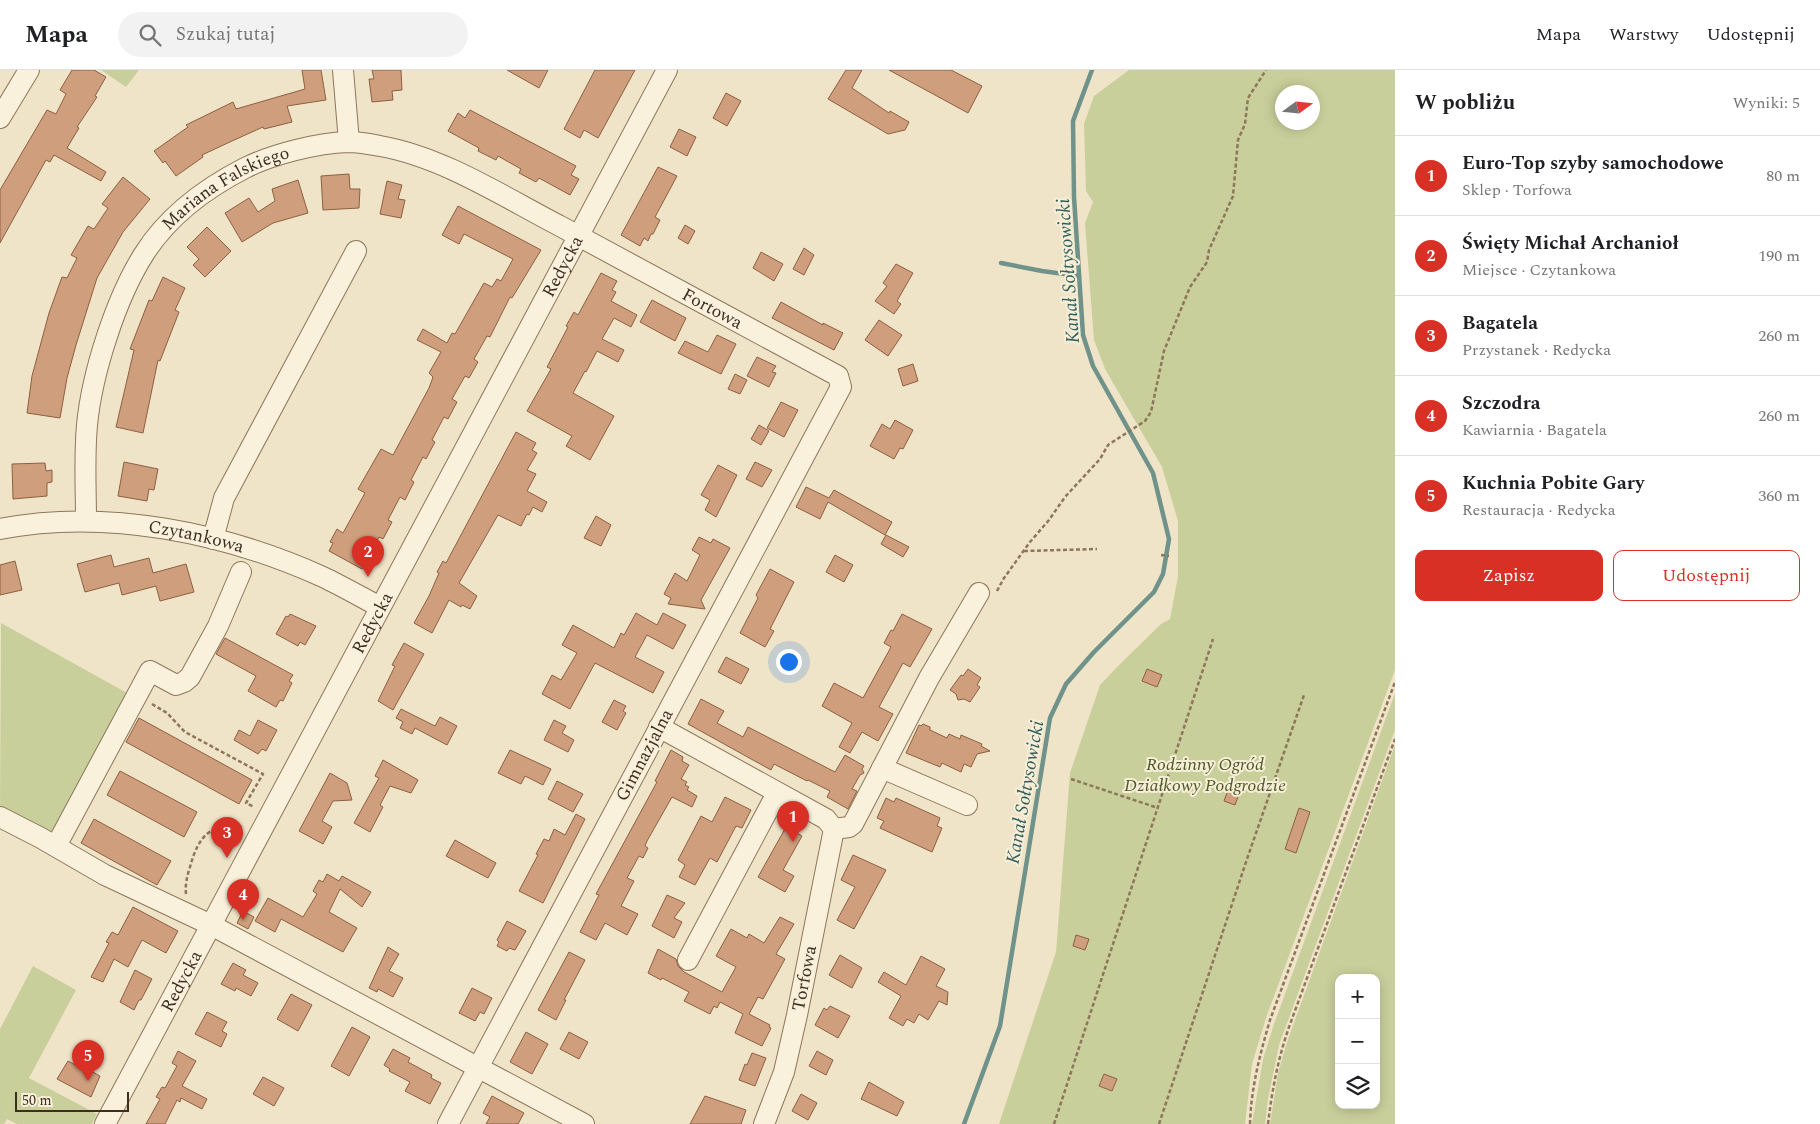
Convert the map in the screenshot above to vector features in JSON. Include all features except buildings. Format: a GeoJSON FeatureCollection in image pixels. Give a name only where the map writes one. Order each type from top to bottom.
{"type":"FeatureCollection","features":[{"type":"Feature","properties":{"kind":"street"},"geometry":{"type":"LineString","coordinates":[[0,118],[29,70]]}},
{"type":"Feature","properties":{"kind":"street"},"geometry":{"type":"LineString","coordinates":[[343,70],[349,142]]}},
{"type":"Feature","properties":{"kind":"street","name":"Redycka"},"geometry":{"type":"LineString","coordinates":[[105,1124],[667,70]]}},
{"type":"Feature","properties":{"kind":"street","name":"Mariana Falskiego"},"geometry":{"type":"LineString","coordinates":[[86,521],[87,424],[92,393],[104,343],[123,295],[145,252],[175,217],[192,201],[222,180],[263,160],[307,148],[349,142],[382,146],[415,155],[482,184],[578,236]]}},
{"type":"Feature","properties":{"kind":"street","name":"Fortowa"},"geometry":{"type":"LineString","coordinates":[[578,236],[838,376],[841,387]]}},
{"type":"Feature","properties":{"kind":"street"},"geometry":{"type":"LineString","coordinates":[[213,539],[224,498],[356,251]]}},
{"type":"Feature","properties":{"kind":"street","name":"Gimnazjalna"},"geometry":{"type":"LineString","coordinates":[[448,1124],[841,387]]}},
{"type":"Feature","properties":{"kind":"street","name":"Czytankowa"},"geometry":{"type":"LineString","coordinates":[[0,529],[14,526],[86,521],[160,527],[213,539],[270,556],[324,577],[380,607]]}},
{"type":"Feature","properties":{"kind":"street"},"geometry":{"type":"LineString","coordinates":[[56,846],[150,671],[176,685],[190,677],[218,626],[241,572]]}},
{"type":"Feature","properties":{"kind":"street"},"geometry":{"type":"LineString","coordinates":[[659,727],[826,819],[834,829],[849,827],[853,824],[929,678],[979,593]]}},
{"type":"Feature","properties":{"kind":"street"},"geometry":{"type":"LineString","coordinates":[[882,768],[967,805]]}},
{"type":"Feature","properties":{"kind":"street"},"geometry":{"type":"LineString","coordinates":[[688,960],[778,793]]}},
{"type":"Feature","properties":{"kind":"street"},"geometry":{"type":"LineString","coordinates":[[0,818],[56,846],[105,875],[211,925],[584,1124]]}},
{"type":"Feature","properties":{"kind":"street","name":"Torfowa"},"geometry":{"type":"LineString","coordinates":[[764,1124],[785,1068],[834,829]]}},
{"type":"Feature","properties":{"kind":"path"},"geometry":{"type":"LineString","coordinates":[[979,593],[988,597],[995,595],[1004,578],[1024,551],[1065,497],[1100,459],[1108,445],[1145,421],[1152,412],[1164,351],[1190,287],[1207,262],[1209,250],[1233,196],[1238,140],[1244,124],[1248,98],[1266,70]]}},
{"type":"Feature","properties":{"kind":"path"},"geometry":{"type":"LineString","coordinates":[[1024,551],[1097,549]]}},
{"type":"Feature","properties":{"kind":"path"},"geometry":{"type":"LineString","coordinates":[[1161,555],[1169,556]]}},
{"type":"Feature","properties":{"kind":"path"},"geometry":{"type":"LineString","coordinates":[[1054,1124],[1213,640]]}},
{"type":"Feature","properties":{"kind":"path"},"geometry":{"type":"LineString","coordinates":[[1250,1124],[1250,1101],[1270,1020],[1395,682]]}},
{"type":"Feature","properties":{"kind":"path"},"geometry":{"type":"LineString","coordinates":[[1160,1124],[1250,850],[1304,694]]}},
{"type":"Feature","properties":{"kind":"path"},"geometry":{"type":"LineString","coordinates":[[146,701],[167,713],[185,732],[263,774],[246,803],[250,805]]}},
{"type":"Feature","properties":{"kind":"path"},"geometry":{"type":"LineString","coordinates":[[1268,1124],[1277,1067],[1289,1027],[1395,739]]}},
{"type":"Feature","properties":{"kind":"path"},"geometry":{"type":"LineString","coordinates":[[1071,779],[1158,808]]}},
{"type":"Feature","properties":{"kind":"path"},"geometry":{"type":"LineString","coordinates":[[190,899],[186,896],[186,883],[194,852],[200,841],[207,833],[217,828],[232,826],[245,828]]}},
{"type":"Feature","properties":{"kind":"path"},"geometry":{"type":"LineString","coordinates":[[223,837],[236,844]]}},
{"type":"Feature","properties":{"kind":"green space"},"geometry":{"type":"Polygon","coordinates":[[[101,70],[139,70],[126,87],[101,70]]]}},
{"type":"Feature","properties":{"kind":"green space","name":"Rodzinny Ogród Działkowy Podgrodzie"},"geometry":{"type":"Polygon","coordinates":[[[1129,70],[1395,70],[1395,670],[1267,1015],[1252,1064],[1245,1124],[999,1124],[1056,952],[1070,773],[1100,685],[1161,624],[1170,619],[1178,576],[1178,521],[1162,467],[1105,369],[1094,340],[1085,223],[1093,202],[1086,191],[1084,124],[1094,96],[1129,70]]]}},
{"type":"Feature","properties":{"kind":"green space"},"geometry":{"type":"Polygon","coordinates":[[[1,623],[127,693],[52,839],[0,812],[1,623]]]}},
{"type":"Feature","properties":{"kind":"green space"},"geometry":{"type":"Polygon","coordinates":[[[1395,693],[1395,730],[1279,1045],[1265,1124],[1252,1124],[1263,1059],[1274,1024],[1395,693]]]}},
{"type":"Feature","properties":{"kind":"green space"},"geometry":{"type":"Polygon","coordinates":[[[1395,745],[1395,1124],[1270,1124],[1278,1073],[1287,1042],[1395,745]]]}},
{"type":"Feature","properties":{"kind":"green space"},"geometry":{"type":"Polygon","coordinates":[[[33,966],[76,990],[29,1078],[97,1114],[92,1124],[17,1124],[7,1119],[4,1124],[0,1124],[0,1029],[33,966]]]}},
{"type":"Feature","properties":{"kind":"waterway","name":"Kanał Sołtysowicki"},"geometry":{"type":"LineString","coordinates":[[964,1124],[1000,1026],[1050,718],[1066,684],[1094,652],[1154,592],[1163,574],[1169,539],[1153,473],[1093,366],[1083,335],[1074,197],[1073,121],[1092,70]]}},
{"type":"Feature","properties":{"kind":"waterway"},"geometry":{"type":"LineString","coordinates":[[1001,263],[1079,276]]}},
{"type":"Feature","properties":{"kind":"place","name":"Święty Michał Archanioł"},"geometry":{"type":"Point","coordinates":[368,577]}},
{"type":"Feature","properties":{"kind":"place","name":"Euro-Top szyby samochodowe"},"geometry":{"type":"Point","coordinates":[793,842]}},
{"type":"Feature","properties":{"kind":"place","name":"Bagatela"},"geometry":{"type":"Point","coordinates":[227,858]}},
{"type":"Feature","properties":{"kind":"place","name":"Szczodra"},"geometry":{"type":"Point","coordinates":[243,920]}},
{"type":"Feature","properties":{"kind":"place","name":"Kuchnia Pobite Gary"},"geometry":{"type":"Point","coordinates":[88,1081]}}]}
